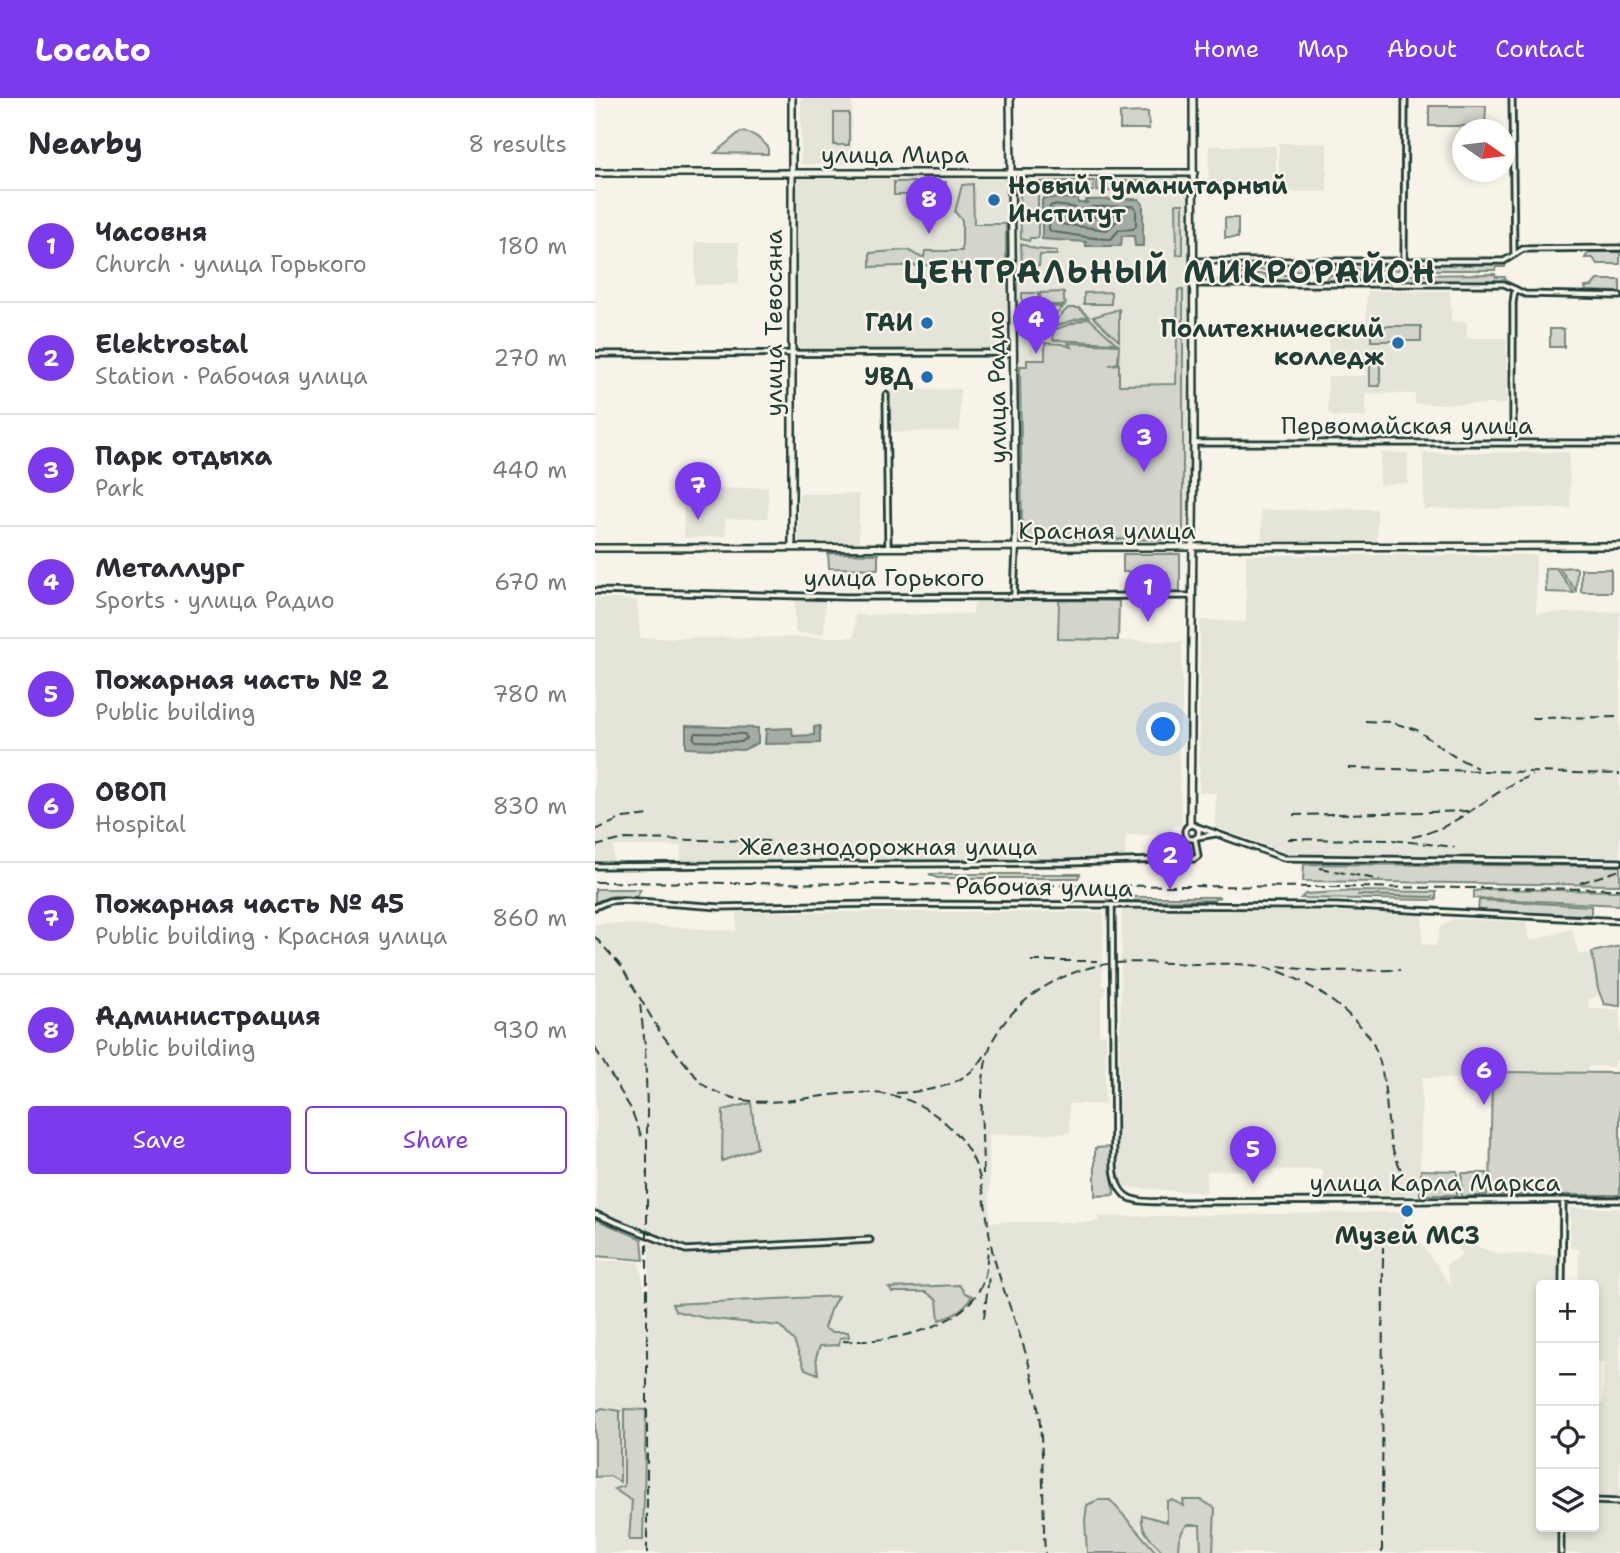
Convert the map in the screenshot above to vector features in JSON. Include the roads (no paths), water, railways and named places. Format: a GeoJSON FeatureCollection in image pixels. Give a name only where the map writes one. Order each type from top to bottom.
{"type":"FeatureCollection","features":[{"type":"Feature","properties":{"kind":"main road","name":"улица Тевосяна"},"geometry":{"type":"LineString","coordinates":[[792,98],[792,548]]}},
{"type":"Feature","properties":{"kind":"main road","name":"улица Радио"},"geometry":{"type":"LineString","coordinates":[[1010,98],[1016,549]]}},
{"type":"Feature","properties":{"kind":"main road"},"geometry":{"type":"LineString","coordinates":[[1192,826],[1193,98]]}},
{"type":"Feature","properties":{"kind":"main road","name":"улица Мира"},"geometry":{"type":"LineString","coordinates":[[595,173],[1194,173]]}},
{"type":"Feature","properties":{"kind":"main road","name":"Красная улица"},"geometry":{"type":"LineString","coordinates":[[595,548],[1620,547]]}},
{"type":"Feature","properties":{"kind":"street"},"geometry":{"type":"LineString","coordinates":[[1404,261],[1405,98]]}},
{"type":"Feature","properties":{"kind":"street"},"geometry":{"type":"LineString","coordinates":[[1511,98],[1514,253]]}},
{"type":"Feature","properties":{"kind":"street"},"geometry":{"type":"LineString","coordinates":[[1194,261],[1504,261],[1523,249],[1620,248]]}},
{"type":"Feature","properties":{"kind":"street"},"geometry":{"type":"LineString","coordinates":[[1194,284],[1504,284],[1525,294],[1620,296]]}},
{"type":"Feature","properties":{"kind":"street"},"geometry":{"type":"LineString","coordinates":[[1513,443],[1515,289]]}},
{"type":"Feature","properties":{"kind":"street"},"geometry":{"type":"LineString","coordinates":[[595,354],[1014,353]]}},
{"type":"Feature","properties":{"kind":"street"},"geometry":{"type":"LineString","coordinates":[[886,395],[888,549]]}},
{"type":"Feature","properties":{"kind":"street","name":"Первомайская улица"},"geometry":{"type":"LineString","coordinates":[[1193,443],[1620,443]]}},
{"type":"Feature","properties":{"kind":"street"},"geometry":{"type":"LineString","coordinates":[[1014,595],[1016,549]]}},
{"type":"Feature","properties":{"kind":"street","name":"улица Горького"},"geometry":{"type":"LineString","coordinates":[[595,591],[832,597],[1192,596]]}},
{"type":"Feature","properties":{"kind":"street"},"geometry":{"type":"LineString","coordinates":[[1192,826],[1199,832],[1196,837]]}},
{"type":"Feature","properties":{"kind":"street"},"geometry":{"type":"LineString","coordinates":[[1219,834],[1190,839],[1185,835],[1185,829],[1192,826],[1219,834],[1284,859],[1620,862]]}},
{"type":"Feature","properties":{"kind":"street","name":"Железнодорожная улица"},"geometry":{"type":"LineString","coordinates":[[595,866],[1180,860],[1198,858],[1196,837]]}},
{"type":"Feature","properties":{"kind":"street","name":"Рабочая улица"},"geometry":{"type":"LineString","coordinates":[[595,907],[609,901],[623,900],[720,907],[876,904],[1336,906],[1620,921]]}},
{"type":"Feature","properties":{"kind":"street","name":"улица Карла Маркса"},"geometry":{"type":"LineString","coordinates":[[1112,906],[1114,1167],[1118,1189],[1129,1199],[1171,1202],[1620,1200]]}},
{"type":"Feature","properties":{"kind":"street"},"geometry":{"type":"LineString","coordinates":[[1562,1280],[1563,1200]]}},
{"type":"Feature","properties":{"kind":"street"},"geometry":{"type":"LineString","coordinates":[[595,1214],[686,1250],[870,1240]]}},
{"type":"Feature","properties":{"kind":"street"},"geometry":{"type":"LineString","coordinates":[[1599,1501],[1620,1502]]}},
{"type":"Feature","properties":{"kind":"street"},"geometry":{"type":"LineString","coordinates":[[1561,1532],[1561,1553]]}},
{"type":"Feature","properties":{"kind":"water"},"geometry":{"type":"Polygon","coordinates":[[[1044,198],[1078,199],[1078,203],[1087,203],[1086,200],[1139,199],[1143,204],[1143,246],[1135,246],[1134,236],[1122,236],[1121,246],[1086,246],[1086,242],[1042,239],[1044,198]]]}},
{"type":"Feature","properties":{"kind":"water"},"geometry":{"type":"Polygon","coordinates":[[[686,726],[758,728],[758,743],[743,750],[686,748],[686,726]]]}},
{"type":"Feature","properties":{"kind":"water"},"geometry":{"type":"Polygon","coordinates":[[[820,726],[820,743],[765,744],[766,729],[792,728],[793,736],[814,735],[814,727],[820,726]]]}},
{"type":"Feature","properties":{"kind":"waterway"},"geometry":{"type":"LineString","coordinates":[[1358,895],[1433,897]]}},
{"type":"Feature","properties":{"kind":"railway"},"geometry":{"type":"LineString","coordinates":[[1531,718],[1620,717]]}},
{"type":"Feature","properties":{"kind":"railway"},"geometry":{"type":"LineString","coordinates":[[1365,721],[1390,722],[1417,730],[1452,755],[1477,768]]}},
{"type":"Feature","properties":{"kind":"railway"},"geometry":{"type":"LineString","coordinates":[[1348,768],[1620,774]]}},
{"type":"Feature","properties":{"kind":"railway"},"geometry":{"type":"LineString","coordinates":[[1412,837],[1444,826],[1532,775]]}},
{"type":"Feature","properties":{"kind":"railway"},"geometry":{"type":"LineString","coordinates":[[1293,815],[1472,811]]}},
{"type":"Feature","properties":{"kind":"railway"},"geometry":{"type":"LineString","coordinates":[[595,830],[623,818],[650,815]]}},
{"type":"Feature","properties":{"kind":"railway"},"geometry":{"type":"LineString","coordinates":[[595,846],[625,839],[770,841]]}},
{"type":"Feature","properties":{"kind":"railway"},"geometry":{"type":"LineString","coordinates":[[1288,839],[1392,840],[1455,847]]}},
{"type":"Feature","properties":{"kind":"railway"},"geometry":{"type":"LineString","coordinates":[[1320,868],[1380,880]]}},
{"type":"Feature","properties":{"kind":"railway"},"geometry":{"type":"LineString","coordinates":[[1580,883],[1620,870]]}},
{"type":"Feature","properties":{"kind":"railway"},"geometry":{"type":"LineString","coordinates":[[595,882],[1620,889]]}},
{"type":"Feature","properties":{"kind":"railway"},"geometry":{"type":"LineString","coordinates":[[595,937],[621,966],[660,1032],[702,1084],[724,1095],[768,1102],[860,1093],[899,1097],[943,1121],[965,1145],[979,1175],[994,1258],[1035,1389],[1042,1449],[1045,1553]]}},
{"type":"Feature","properties":{"kind":"railway"},"geometry":{"type":"LineString","coordinates":[[1031,961],[1097,961]]}},
{"type":"Feature","properties":{"kind":"railway"},"geometry":{"type":"LineString","coordinates":[[983,1174],[982,1104],[985,1068],[988,1052],[1004,1023],[1016,1009],[1045,986],[1097,966],[1133,962],[1258,966],[1294,978],[1333,1002],[1365,1031],[1377,1054],[1384,1082],[1391,1142],[1402,1172]]}},
{"type":"Feature","properties":{"kind":"railway"},"geometry":{"type":"LineString","coordinates":[[1278,966],[1317,971],[1400,970]]}},
{"type":"Feature","properties":{"kind":"railway"},"geometry":{"type":"LineString","coordinates":[[640,1004],[645,1046],[647,1109],[647,1553]]}},
{"type":"Feature","properties":{"kind":"railway"},"geometry":{"type":"LineString","coordinates":[[595,1048],[631,1109],[642,1138]]}},
{"type":"Feature","properties":{"kind":"railway"},"geometry":{"type":"LineString","coordinates":[[896,1093],[934,1089],[958,1080],[968,1074],[985,1055]]}},
{"type":"Feature","properties":{"kind":"railway"},"geometry":{"type":"LineString","coordinates":[[843,1341],[901,1336],[941,1323],[958,1313],[972,1300],[982,1284],[988,1246]]}},
{"type":"Feature","properties":{"kind":"railway"},"geometry":{"type":"LineString","coordinates":[[1382,1553],[1383,1247]]}},
{"type":"Feature","properties":{"kind":"railway"},"geometry":{"type":"LineString","coordinates":[[984,1318],[989,1276]]}},
{"type":"Feature","properties":{"kind":"place","name":"Новый Гуманитарный Институт"},"geometry":{"type":"Point","coordinates":[994,200]}},
{"type":"Feature","properties":{"kind":"place","name":"Администрация"},"geometry":{"type":"Point","coordinates":[929,234]}},
{"type":"Feature","properties":{"kind":"place","name":"ГАИ"},"geometry":{"type":"Point","coordinates":[927,323]}},
{"type":"Feature","properties":{"kind":"place","name":"Политехнический колледж"},"geometry":{"type":"Point","coordinates":[1398,343]}},
{"type":"Feature","properties":{"kind":"place","name":"Металлург"},"geometry":{"type":"Point","coordinates":[1036,354]}},
{"type":"Feature","properties":{"kind":"place","name":"УВД"},"geometry":{"type":"Point","coordinates":[927,377]}},
{"type":"Feature","properties":{"kind":"place","name":"Парк отдыха"},"geometry":{"type":"Point","coordinates":[1144,472]}},
{"type":"Feature","properties":{"kind":"place","name":"Пожарная часть № 45"},"geometry":{"type":"Point","coordinates":[698,520]}},
{"type":"Feature","properties":{"kind":"place","name":"Часовня"},"geometry":{"type":"Point","coordinates":[1148,622]}},
{"type":"Feature","properties":{"kind":"place","name":"Elektrostal"},"geometry":{"type":"Point","coordinates":[1170,890]}},
{"type":"Feature","properties":{"kind":"place","name":"ОВОП"},"geometry":{"type":"Point","coordinates":[1484,1105]}},
{"type":"Feature","properties":{"kind":"place","name":"Пожарная часть № 2"},"geometry":{"type":"Point","coordinates":[1253,1184]}},
{"type":"Feature","properties":{"kind":"place","name":"Музей МСЗ"},"geometry":{"type":"Point","coordinates":[1407,1211]}},
{"type":"Feature","properties":{"kind":"district","name":"ЦЕНТРАЛЬНЫЙ МИКРОРАЙОН"},"geometry":{"type":"Point","coordinates":[1170,272]}}]}
